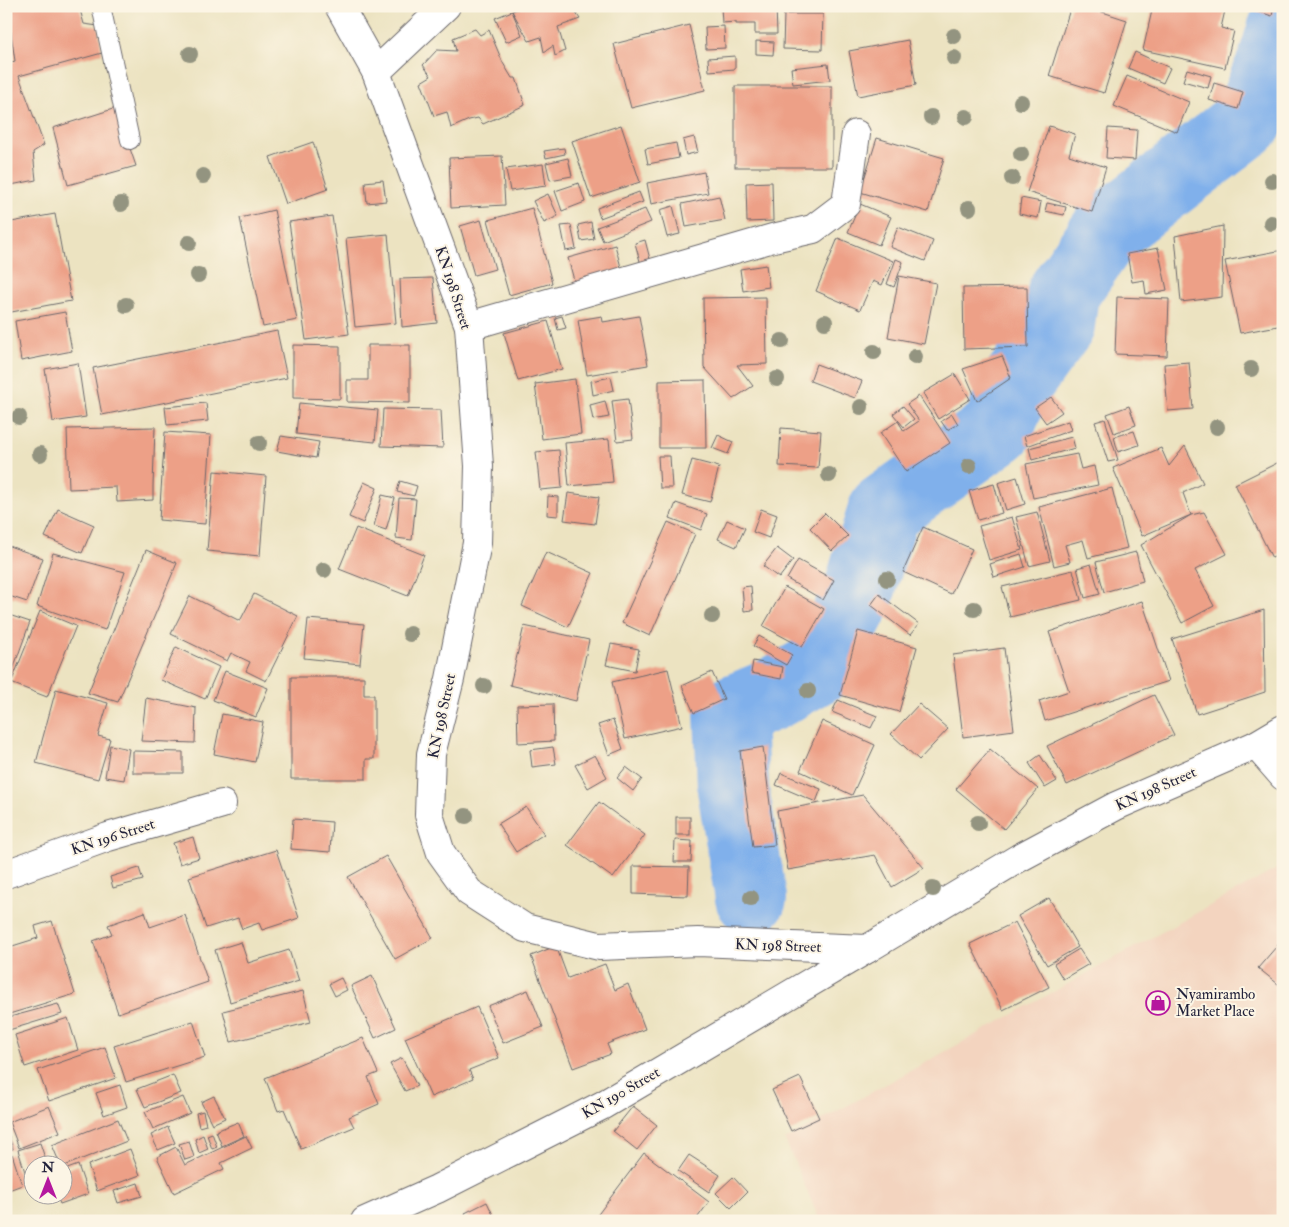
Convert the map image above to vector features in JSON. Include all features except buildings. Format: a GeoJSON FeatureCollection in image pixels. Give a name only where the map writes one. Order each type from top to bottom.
{"type":"FeatureCollection","features":[{"type":"Feature","properties":{"kind":"street","name":"KN 198 Street"},"geometry":{"type":"LineString","coordinates":[[339,6],[376,72],[469,326],[479,466],[477,543],[450,680],[431,754],[429,815],[441,852],[469,892],[525,928],[599,946],[698,942],[867,949],[1019,858],[1116,806],[1256,745],[1283,730]]}},
{"type":"Feature","properties":{"kind":"street"},"geometry":{"type":"LineString","coordinates":[[376,72],[446,6]]}},
{"type":"Feature","properties":{"kind":"street"},"geometry":{"type":"LineString","coordinates":[[469,326],[773,238],[813,229],[846,204],[856,134]]}},
{"type":"Feature","properties":{"kind":"street"},"geometry":{"type":"LineString","coordinates":[[1256,745],[1283,776]]}},
{"type":"Feature","properties":{"kind":"street","name":"KN 196 Street"},"geometry":{"type":"LineString","coordinates":[[6,874],[108,837],[222,804]]}},
{"type":"Feature","properties":{"kind":"street","name":"KN 190 Street"},"geometry":{"type":"LineString","coordinates":[[365,1221],[437,1189],[603,1106],[867,949]]}},
{"type":"Feature","properties":{"kind":"lane"},"geometry":{"type":"LineString","coordinates":[[101,6],[130,140]]}},
{"type":"Feature","properties":{"kind":"shaded area","name":"Nyamirambo Market Place"},"geometry":{"type":"Polygon","coordinates":[[[1282,866],[1283,1221],[820,1221],[785,1140],[1282,866]]]}},
{"type":"Feature","properties":{"kind":"waterway"},"geometry":{"type":"LineString","coordinates":[[751,898],[733,789],[730,712],[771,695],[820,667],[857,598],[884,510],[998,429],[1014,387],[1059,325],[1063,293],[1106,231],[1248,121],[1274,60],[1283,30]]}},
{"type":"Feature","properties":{"kind":"place","name":"Nyamirambo Market Place"},"geometry":{"type":"Point","coordinates":[1158,1003]}}]}
